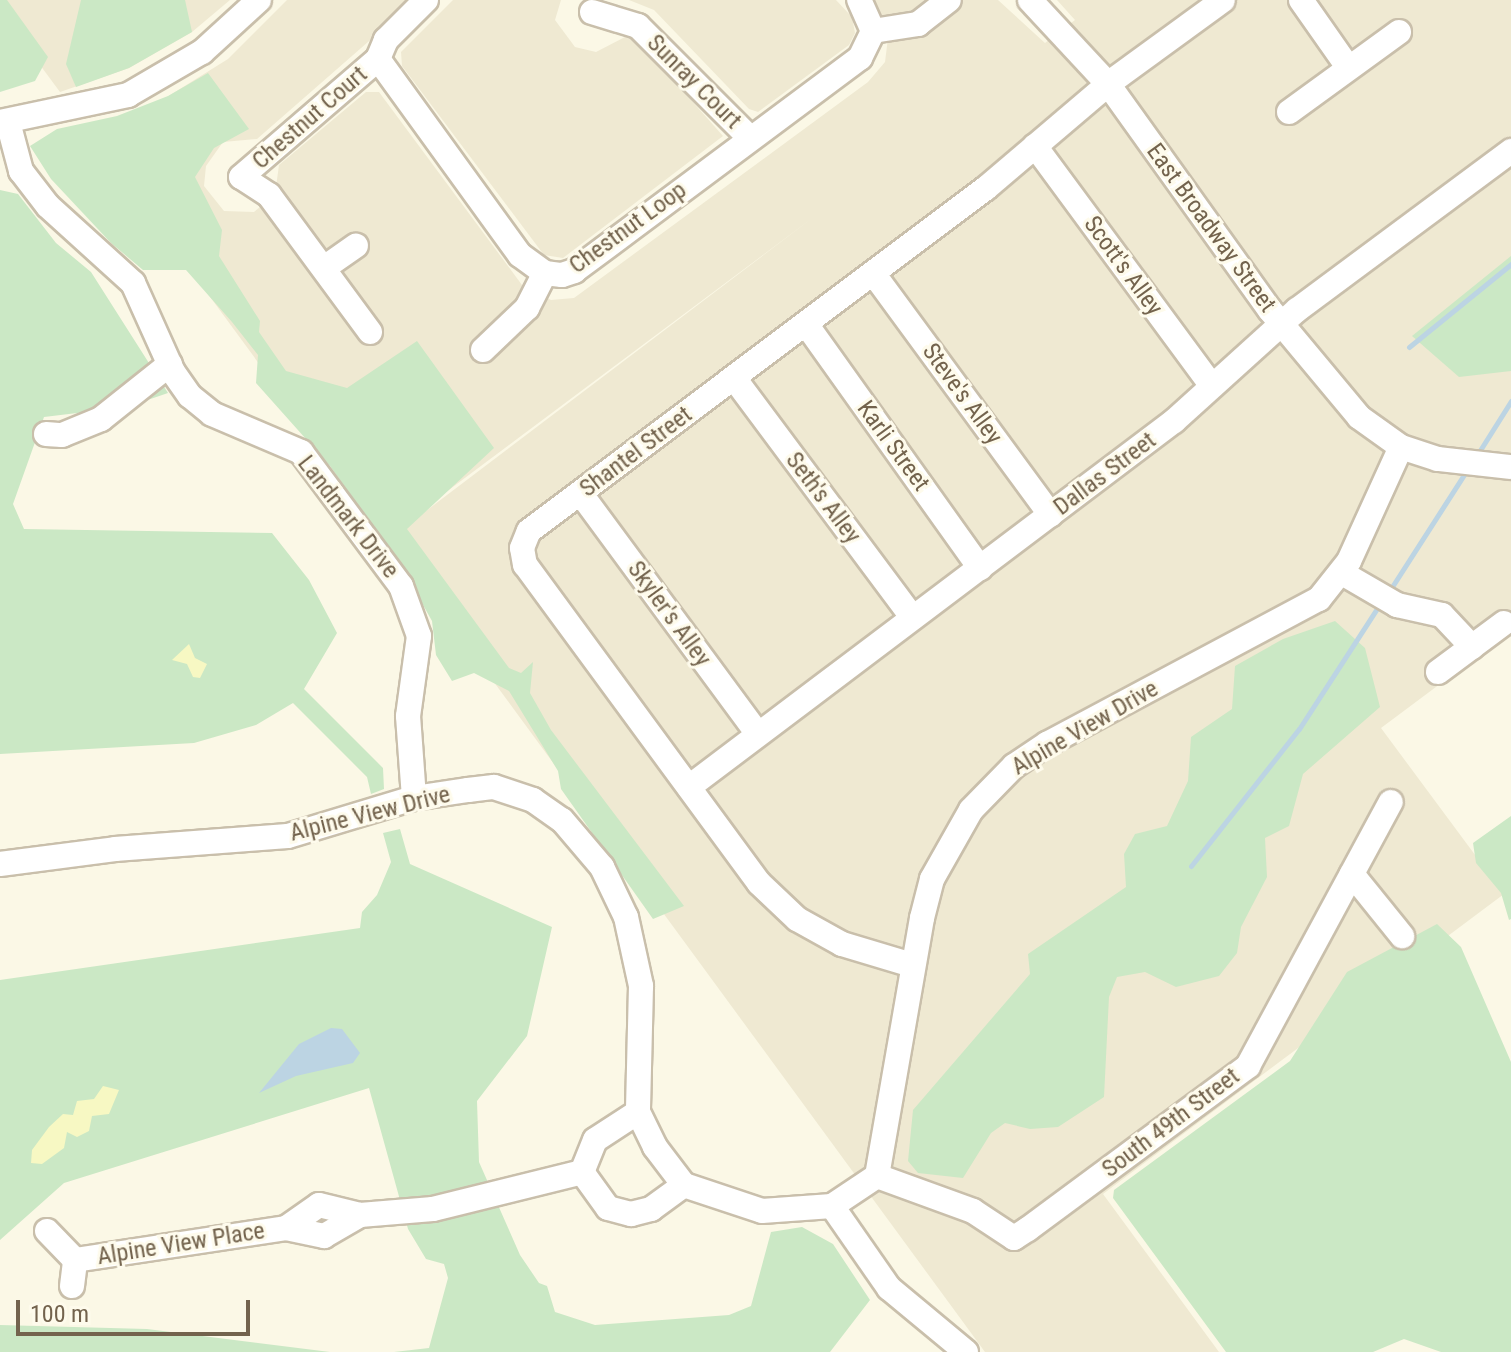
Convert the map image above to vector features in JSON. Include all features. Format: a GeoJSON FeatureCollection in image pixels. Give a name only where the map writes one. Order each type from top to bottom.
{"type":"FeatureCollection","features":[{"type":"Feature","properties":{"kind":"street"},"geometry":{"type":"LineString","coordinates":[[4,122],[128,95],[202,52],[259,0]]}},
{"type":"Feature","properties":{"kind":"street"},"geometry":{"type":"LineString","coordinates":[[378,59],[386,40],[426,0]]}},
{"type":"Feature","properties":{"kind":"street"},"geometry":{"type":"LineString","coordinates":[[859,0],[873,31],[918,24],[949,0]]}},
{"type":"Feature","properties":{"kind":"street","name":"East Broadway Street"},"geometry":{"type":"LineString","coordinates":[[1030,0],[1108,84],[1281,324],[1359,417],[1401,447]]}},
{"type":"Feature","properties":{"kind":"street","name":"Shantel Street"},"geometry":{"type":"LineString","coordinates":[[912,965],[842,944],[782,907],[525,565],[522,548],[529,531],[873,273],[1035,146],[1108,84],[1223,0]]}},
{"type":"Feature","properties":{"kind":"street"},"geometry":{"type":"LineString","coordinates":[[1301,0],[1348,67]]}},
{"type":"Feature","properties":{"kind":"street","name":"Sunray Court"},"geometry":{"type":"LineString","coordinates":[[592,12],[638,26],[750,138]]}},
{"type":"Feature","properties":{"kind":"street","name":"Chestnut Loop"},"geometry":{"type":"LineString","coordinates":[[378,59],[520,255],[545,273],[574,271],[860,58],[873,31]]}},
{"type":"Feature","properties":{"kind":"street"},"geometry":{"type":"LineString","coordinates":[[1289,112],[1399,32]]}},
{"type":"Feature","properties":{"kind":"street","name":"Chestnut Court"},"geometry":{"type":"LineString","coordinates":[[324,268],[269,195],[241,177],[378,59]]}},
{"type":"Feature","properties":{"kind":"street","name":"Landmark Drive"},"geometry":{"type":"LineString","coordinates":[[4,122],[17,163],[48,206],[133,283],[170,364],[190,396],[212,414],[301,452],[401,586],[419,636],[408,716],[414,798]]}},
{"type":"Feature","properties":{"kind":"street","name":"Scott's Alley"},"geometry":{"type":"LineString","coordinates":[[1035,146],[1212,386]]}},
{"type":"Feature","properties":{"kind":"street","name":"Dallas Street"},"geometry":{"type":"LineString","coordinates":[[689,787],[1051,515],[1212,386],[1281,324],[1511,151]]}},
{"type":"Feature","properties":{"kind":"street"},"geometry":{"type":"LineString","coordinates":[[356,246],[324,268],[370,332]]}},
{"type":"Feature","properties":{"kind":"street"},"geometry":{"type":"LineString","coordinates":[[483,350],[527,308],[545,273]]}},
{"type":"Feature","properties":{"kind":"street","name":"Steve's Alley"},"geometry":{"type":"LineString","coordinates":[[873,273],[1051,515]]}},
{"type":"Feature","properties":{"kind":"street","name":"Karli Street"},"geometry":{"type":"LineString","coordinates":[[806,324],[980,568]]}},
{"type":"Feature","properties":{"kind":"street"},"geometry":{"type":"LineString","coordinates":[[46,434],[62,435],[101,419],[170,364]]}},
{"type":"Feature","properties":{"kind":"street","name":"Seth's Alley"},"geometry":{"type":"LineString","coordinates":[[734,378],[913,618]]}},
{"type":"Feature","properties":{"kind":"street"},"geometry":{"type":"LineString","coordinates":[[1401,447],[1476,467],[1511,467]]}},
{"type":"Feature","properties":{"kind":"street","name":"Alpine View Drive"},"geometry":{"type":"LineString","coordinates":[[877,1176],[912,965],[932,879],[971,810],[996,782],[1073,730],[1319,599],[1342,573],[1401,447]]}},
{"type":"Feature","properties":{"kind":"street","name":"Skyler's Alley"},"geometry":{"type":"LineString","coordinates":[[581,494],[758,734]]}},
{"type":"Feature","properties":{"kind":"street"},"geometry":{"type":"LineString","coordinates":[[1342,573],[1397,605],[1442,615],[1472,647]]}},
{"type":"Feature","properties":{"kind":"street"},"geometry":{"type":"LineString","coordinates":[[1438,672],[1504,623]]}},
{"type":"Feature","properties":{"kind":"street","name":"Alpine View Drive"},"geometry":{"type":"LineString","coordinates":[[0,864],[115,849],[288,836],[414,798],[494,787],[533,800],[562,820],[602,867],[626,917],[641,986],[638,1112],[655,1147],[684,1185]]}},
{"type":"Feature","properties":{"kind":"street","name":"South 49th Street"},"geometry":{"type":"LineString","coordinates":[[877,1176],[973,1211],[1014,1238],[1242,1072],[1391,802]]}},
{"type":"Feature","properties":{"kind":"street"},"geometry":{"type":"LineString","coordinates":[[1352,874],[1402,936]]}},
{"type":"Feature","properties":{"kind":"street"},"geometry":{"type":"LineString","coordinates":[[638,1112],[595,1140],[582,1172],[608,1208],[631,1214],[651,1209],[684,1185],[762,1211],[832,1206],[877,1176]]}},
{"type":"Feature","properties":{"kind":"street","name":"Alpine View Place"},"geometry":{"type":"LineString","coordinates":[[75,1260],[286,1228],[324,1236],[360,1215],[433,1209],[582,1172]]}},
{"type":"Feature","properties":{"kind":"street"},"geometry":{"type":"LineString","coordinates":[[832,1206],[889,1288],[966,1352]]}},
{"type":"Feature","properties":{"kind":"street","name":"Alpine View Place"},"geometry":{"type":"LineString","coordinates":[[47,1231],[75,1260]]}},
{"type":"Feature","properties":{"kind":"street","name":"Alpine View Place"},"geometry":{"type":"LineString","coordinates":[[72,1286],[75,1260]]}},
{"type":"Feature","properties":{"kind":"shaded area"},"geometry":{"type":"Polygon","coordinates":[[[0,0],[230,0],[192,32],[129,68],[60,92],[0,11],[0,0]]]}},
{"type":"Feature","properties":{"kind":"shaded area"},"geometry":{"type":"Polygon","coordinates":[[[0,0],[7,0],[48,57],[35,81],[0,92],[0,0]]]}},
{"type":"Feature","properties":{"kind":"shaded area"},"geometry":{"type":"Polygon","coordinates":[[[81,0],[185,0],[192,32],[129,68],[76,87],[66,64],[81,0]]]}},
{"type":"Feature","properties":{"kind":"shaded area"},"geometry":{"type":"Polygon","coordinates":[[[287,0],[416,0],[257,139],[223,142],[206,166],[204,186],[224,211],[254,212],[275,194],[279,165],[366,92],[379,92],[522,285],[551,300],[574,298],[868,82],[885,62],[889,30],[873,0],[998,0],[1045,43],[1075,20],[1057,0],[1511,0],[1511,631],[1381,728],[1504,894],[1103,1194],[1219,1352],[985,1352],[389,539],[815,216],[386,537],[87,129],[159,102],[228,59],[287,0]]]}},
{"type":"Feature","properties":{"kind":"shaded area"},"geometry":{"type":"Polygon","coordinates":[[[453,0],[561,0],[555,20],[575,47],[596,52],[625,37],[637,39],[723,136],[563,258],[544,255],[402,66],[401,52],[453,0]]]}},
{"type":"Feature","properties":{"kind":"shaded area"},"geometry":{"type":"Polygon","coordinates":[[[629,0],[836,0],[852,17],[855,33],[849,45],[758,112],[749,109],[654,10],[629,0]]]}},
{"type":"Feature","properties":{"kind":"shaded area"},"geometry":{"type":"Polygon","coordinates":[[[208,73],[249,129],[214,148],[195,177],[222,230],[219,256],[260,321],[259,332],[286,371],[347,388],[417,341],[494,448],[407,529],[509,668],[521,673],[533,662],[530,693],[551,730],[684,906],[653,919],[561,789],[558,771],[509,691],[474,673],[452,681],[436,655],[432,621],[404,571],[330,466],[256,383],[258,355],[232,322],[186,270],[143,270],[111,243],[51,179],[30,146],[57,129],[117,116],[168,96],[208,73]]]}},
{"type":"Feature","properties":{"kind":"shaded area"},"geometry":{"type":"Polygon","coordinates":[[[0,190],[18,194],[56,243],[91,272],[168,393],[127,407],[44,417],[13,504],[24,529],[272,533],[309,580],[337,633],[304,689],[383,768],[384,789],[371,794],[367,777],[293,703],[256,725],[194,743],[0,754],[0,190]]]}},
{"type":"Feature","properties":{"kind":"shaded area"},"geometry":{"type":"Polygon","coordinates":[[[1511,256],[1511,371],[1459,377],[1412,336],[1511,256]]]}},
{"type":"Feature","properties":{"kind":"shaded area"},"geometry":{"type":"Polygon","coordinates":[[[1335,621],[1365,648],[1380,707],[1303,774],[1289,826],[1265,838],[1267,877],[1241,927],[1237,953],[1219,976],[1176,987],[1145,972],[1117,977],[1109,997],[1104,1097],[1058,1127],[1030,1129],[1005,1123],[991,1133],[963,1178],[918,1173],[908,1161],[913,1110],[1030,974],[1028,954],[1126,887],[1124,854],[1135,834],[1167,826],[1188,781],[1191,737],[1232,709],[1235,666],[1283,639],[1335,621]]]}},
{"type":"Feature","properties":{"kind":"shaded area"},"geometry":{"type":"Polygon","coordinates":[[[1511,816],[1509,920],[1501,893],[1476,863],[1473,843],[1511,816]]]}},
{"type":"Feature","properties":{"kind":"shaded area"},"geometry":{"type":"Polygon","coordinates":[[[400,829],[410,864],[552,927],[527,1036],[477,1101],[479,1162],[520,1255],[539,1283],[547,1286],[555,1312],[595,1325],[729,1315],[751,1306],[771,1232],[802,1227],[833,1244],[870,1300],[830,1352],[394,1352],[429,1348],[448,1278],[444,1264],[426,1259],[408,1229],[369,1088],[64,1183],[0,1240],[0,980],[360,928],[362,912],[377,895],[391,862],[383,833],[400,829]]]}},
{"type":"Feature","properties":{"kind":"shaded area"},"geometry":{"type":"Polygon","coordinates":[[[1437,924],[1461,947],[1511,1062],[1511,1352],[1441,1352],[1404,1339],[1373,1352],[1226,1352],[1113,1198],[1114,1190],[1290,1061],[1347,972],[1437,924]]]}},
{"type":"Feature","properties":{"kind":"shaded area"},"geometry":{"type":"Polygon","coordinates":[[[0,1325],[147,1329],[330,1352],[0,1352],[0,1325]]]}},
{"type":"Feature","properties":{"kind":"sand"},"geometry":{"type":"Polygon","coordinates":[[[189,644],[195,658],[207,664],[200,678],[193,677],[187,664],[172,660],[189,644]]]}},
{"type":"Feature","properties":{"kind":"sand"},"geometry":{"type":"Polygon","coordinates":[[[103,1086],[119,1090],[109,1114],[92,1116],[89,1131],[77,1137],[67,1132],[64,1148],[42,1164],[31,1163],[32,1150],[49,1127],[63,1114],[73,1115],[77,1101],[94,1099],[103,1086]]]}},
{"type":"Feature","properties":{"kind":"water"},"geometry":{"type":"Polygon","coordinates":[[[331,1028],[342,1029],[360,1053],[353,1063],[296,1076],[259,1093],[299,1044],[331,1028]]]}},
{"type":"Feature","properties":{"kind":"waterway"},"geometry":{"type":"LineString","coordinates":[[1409,347],[1511,264]]}},
{"type":"Feature","properties":{"kind":"waterway"},"geometry":{"type":"LineString","coordinates":[[1477,455],[1511,401]]}},
{"type":"Feature","properties":{"kind":"waterway"},"geometry":{"type":"LineString","coordinates":[[1388,593],[1467,470]]}},
{"type":"Feature","properties":{"kind":"waterway"},"geometry":{"type":"LineString","coordinates":[[1191,866],[1299,729],[1380,604]]}}]}
